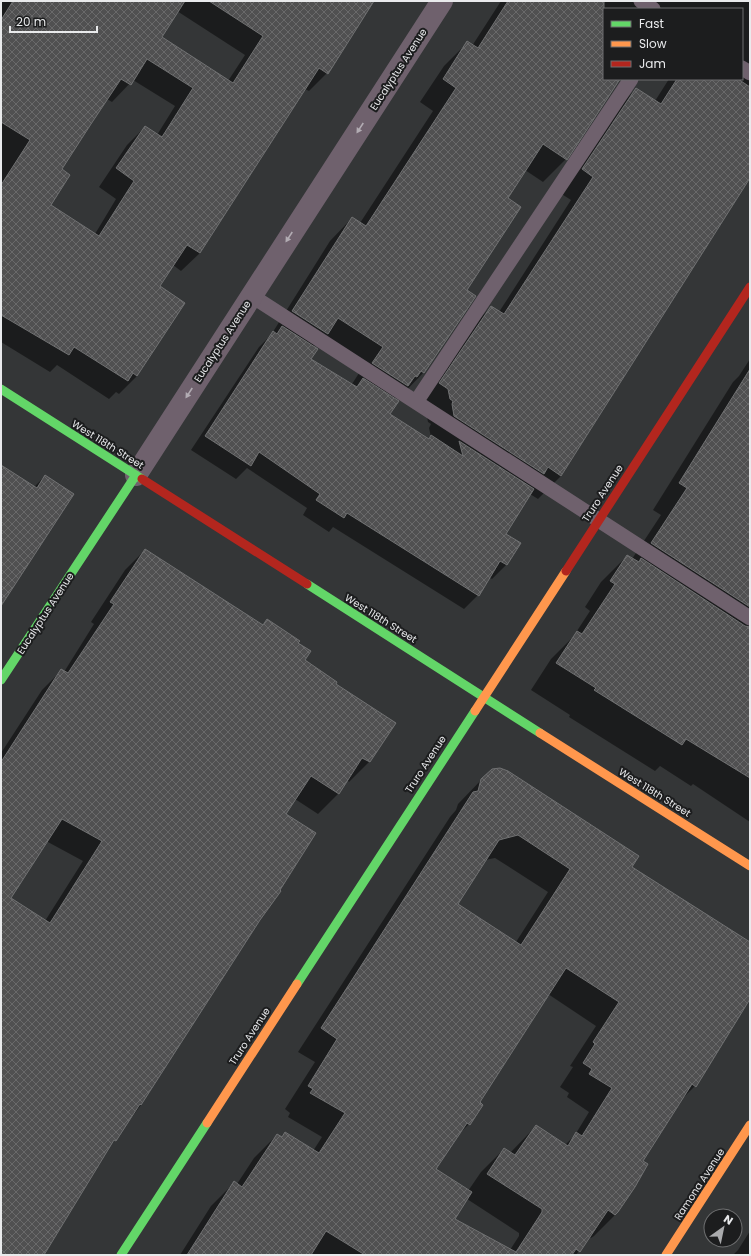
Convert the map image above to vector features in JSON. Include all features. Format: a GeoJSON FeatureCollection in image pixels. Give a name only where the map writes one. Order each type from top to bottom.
{"type":"FeatureCollection","features":[{"type":"Feature","properties":{"kind":"street","name":"Eucalyptus Avenue"},"geometry":{"type":"LineString","coordinates":[[1,680],[136,475],[442,1]]}},
{"type":"Feature","properties":{"kind":"street","name":"Truro Avenue"},"geometry":{"type":"LineString","coordinates":[[121,1255],[750,287]]}},
{"type":"Feature","properties":{"kind":"street","name":"West 118th Street"},"geometry":{"type":"LineString","coordinates":[[1,389],[750,866]]}},
{"type":"Feature","properties":{"kind":"street","name":"Ramona Avenue"},"geometry":{"type":"LineString","coordinates":[[666,1255],[750,1125]]}},
{"type":"Feature","properties":{"kind":"lane"},"geometry":{"type":"LineString","coordinates":[[641,1],[652,8]]}},
{"type":"Feature","properties":{"kind":"lane"},"geometry":{"type":"LineString","coordinates":[[416,402],[630,80]]}},
{"type":"Feature","properties":{"kind":"lane"},"geometry":{"type":"LineString","coordinates":[[252,296],[750,618]]}},
{"type":"Feature","properties":{"kind":"building"},"geometry":{"type":"Polygon","coordinates":[[[13,1],[185,1],[162,37],[233,83],[263,36],[209,1],[374,1],[328,74],[319,68],[200,253],[187,245],[160,286],[185,303],[137,376],[133,373],[128,381],[74,347],[69,355],[1,315],[1,185],[30,140],[1,122],[1,20],[13,1]],[[147,59],[131,85],[121,79],[62,169],[70,175],[51,205],[99,236],[134,181],[116,168],[145,126],[162,137],[193,88],[147,59]]]}},
{"type":"Feature","properties":{"kind":"building"},"geometry":{"type":"Polygon","coordinates":[[[508,1],[604,1],[603,80],[619,80],[567,160],[543,144],[508,198],[521,207],[467,290],[476,296],[424,373],[421,371],[417,377],[415,376],[408,386],[372,363],[383,347],[338,318],[328,334],[292,311],[352,217],[366,226],[456,88],[443,79],[467,41],[478,48],[508,1]]]}},
{"type":"Feature","properties":{"kind":"building"},"geometry":{"type":"Polygon","coordinates":[[[676,80],[740,80],[750,87],[750,178],[561,476],[548,467],[544,474],[454,416],[453,401],[450,399],[448,389],[439,383],[491,306],[504,314],[593,177],[582,169],[636,88],[661,104],[676,80]]]}},
{"type":"Feature","properties":{"kind":"building"},"geometry":{"type":"Polygon","coordinates":[[[282,326],[318,349],[311,359],[357,387],[363,378],[399,401],[390,414],[429,439],[431,435],[463,456],[459,441],[534,489],[506,534],[521,543],[507,565],[500,561],[479,596],[347,513],[344,518],[316,500],[320,494],[259,452],[251,466],[205,436],[273,331],[277,334],[282,326]]]}},
{"type":"Feature","properties":{"kind":"building"},"geometry":{"type":"Polygon","coordinates":[[[750,369],[750,607],[651,543],[687,488],[679,483],[750,369]]]}},
{"type":"Feature","properties":{"kind":"building"},"geometry":{"type":"Polygon","coordinates":[[[1,465],[37,488],[45,475],[74,494],[1,606],[1,465]]]}},
{"type":"Feature","properties":{"kind":"building"},"geometry":{"type":"Polygon","coordinates":[[[145,549],[263,625],[267,619],[300,641],[298,643],[311,651],[305,660],[337,682],[336,684],[396,723],[370,762],[362,758],[339,794],[311,776],[286,814],[316,833],[280,890],[281,891],[260,920],[141,1105],[140,1104],[116,1141],[114,1140],[44,1255],[1,1255],[1,762],[61,669],[68,673],[114,604],[110,602],[145,549]],[[62,819],[11,898],[50,923],[102,841],[62,819]]]}},
{"type":"Feature","properties":{"kind":"building"},"geometry":{"type":"Polygon","coordinates":[[[627,555],[639,562],[641,558],[745,626],[750,627],[750,778],[686,739],[682,745],[594,690],[596,688],[556,663],[577,631],[582,634],[615,584],[610,581],[627,555]]]}},
{"type":"Feature","properties":{"kind":"building"},"geometry":{"type":"Polygon","coordinates":[[[500,768],[508,771],[639,856],[632,867],[750,942],[750,999],[696,1087],[692,1084],[643,1161],[648,1164],[635,1187],[618,1212],[615,1215],[608,1210],[580,1252],[576,1249],[572,1255],[365,1255],[326,1231],[311,1255],[187,1255],[234,1181],[242,1187],[277,1134],[282,1137],[285,1132],[319,1153],[345,1113],[310,1093],[313,1089],[308,1086],[337,1039],[321,1028],[473,792],[478,791],[481,779],[492,769],[500,768]],[[518,835],[499,840],[458,904],[521,945],[570,869],[518,835]],[[566,968],[480,1102],[483,1105],[470,1125],[467,1123],[436,1169],[472,1192],[455,1219],[516,1252],[542,1212],[542,1209],[487,1174],[504,1148],[515,1155],[536,1125],[568,1146],[576,1132],[582,1136],[612,1088],[589,1074],[592,1069],[583,1063],[595,1044],[593,1042],[619,1002],[566,968]]]}},
{"type":"Feature","properties":{"kind":"traffic: fast"},"geometry":{"type":"LineString","coordinates":[[1,389],[142,479]]}},
{"type":"Feature","properties":{"kind":"traffic: fast"},"geometry":{"type":"LineString","coordinates":[[1,680],[136,475]]}},
{"type":"Feature","properties":{"kind":"traffic: fast"},"geometry":{"type":"LineString","coordinates":[[307,584],[540,733]]}},
{"type":"Feature","properties":{"kind":"traffic: fast"},"geometry":{"type":"LineString","coordinates":[[297,984],[475,711]]}},
{"type":"Feature","properties":{"kind":"traffic: fast"},"geometry":{"type":"LineString","coordinates":[[121,1255],[207,1123]]}},
{"type":"Feature","properties":{"kind":"traffic: slow"},"geometry":{"type":"LineString","coordinates":[[475,711],[566,571]]}},
{"type":"Feature","properties":{"kind":"traffic: slow"},"geometry":{"type":"LineString","coordinates":[[540,733],[750,866]]}},
{"type":"Feature","properties":{"kind":"traffic: slow"},"geometry":{"type":"LineString","coordinates":[[207,1123],[297,984]]}},
{"type":"Feature","properties":{"kind":"traffic: slow"},"geometry":{"type":"LineString","coordinates":[[666,1255],[750,1125]]}},
{"type":"Feature","properties":{"kind":"traffic: jam"},"geometry":{"type":"LineString","coordinates":[[566,571],[750,287]]}},
{"type":"Feature","properties":{"kind":"traffic: jam"},"geometry":{"type":"LineString","coordinates":[[142,479],[307,584]]}}]}
